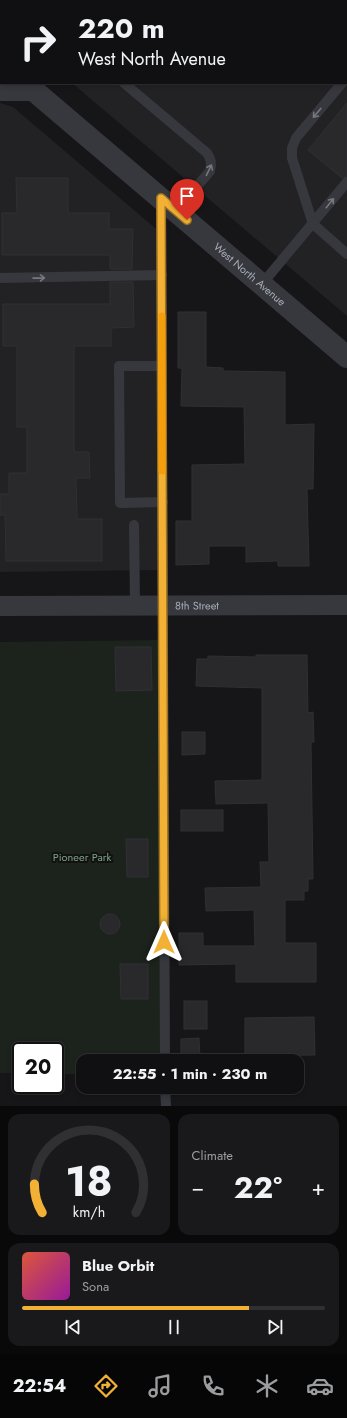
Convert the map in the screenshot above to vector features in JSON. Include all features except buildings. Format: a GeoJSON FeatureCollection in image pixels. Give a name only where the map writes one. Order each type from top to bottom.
{"type":"FeatureCollection","features":[{"type":"Feature","properties":{"kind":"street","name":"West North Avenue"},"geometry":{"type":"LineString","coordinates":[[29,87],[347,356]]}},
{"type":"Feature","properties":{"kind":"street"},"geometry":{"type":"LineString","coordinates":[[0,90],[29,87]]}},
{"type":"Feature","properties":{"kind":"street","name":"8th Street"},"geometry":{"type":"LineString","coordinates":[[0,606],[164,607],[347,605]]}},
{"type":"Feature","properties":{"kind":"lane"},"geometry":{"type":"LineString","coordinates":[[125,84],[207,153],[212,164],[210,171],[168,204],[162,276],[165,1054]]}},
{"type":"Feature","properties":{"kind":"lane"},"geometry":{"type":"LineString","coordinates":[[341,84],[296,138],[292,148],[292,158],[313,224],[347,254]]}},
{"type":"Feature","properties":{"kind":"lane"},"geometry":{"type":"LineString","coordinates":[[262,284],[347,182]]}},
{"type":"Feature","properties":{"kind":"lane"},"geometry":{"type":"LineString","coordinates":[[0,278],[162,276]]}},
{"type":"Feature","properties":{"kind":"lane"},"geometry":{"type":"LineString","coordinates":[[162,366],[119,366],[119,374],[120,503],[163,502]]}},
{"type":"Feature","properties":{"kind":"lane"},"geometry":{"type":"LineString","coordinates":[[134,525],[135,606]]}},
{"type":"Feature","properties":{"kind":"lane"},"geometry":{"type":"LineString","coordinates":[[165,1094],[166,1106]]}},
{"type":"Feature","properties":{"kind":"shaded area"},"geometry":{"type":"Polygon","coordinates":[[[73,84],[347,84],[347,316],[73,84]]]}},
{"type":"Feature","properties":{"kind":"shaded area"},"geometry":{"type":"Polygon","coordinates":[[[0,103],[13,107],[162,234],[163,570],[0,572],[0,103]]]}},
{"type":"Feature","properties":{"kind":"green space","name":"Pioneer Park"},"geometry":{"type":"Polygon","coordinates":[[[164,640],[165,1054],[76,1054],[76,1074],[64,1074],[64,1042],[12,1042],[12,1073],[0,1073],[0,642],[164,640]]]}},
{"type":"Feature","properties":{"kind":"slow traffic"},"geometry":{"type":"LineString","coordinates":[[162,316],[162,471]]}},
{"type":"Feature","properties":{"kind":"route"},"geometry":{"type":"LineString","coordinates":[[164,942],[165,834],[161,198],[187,220]]}}]}
